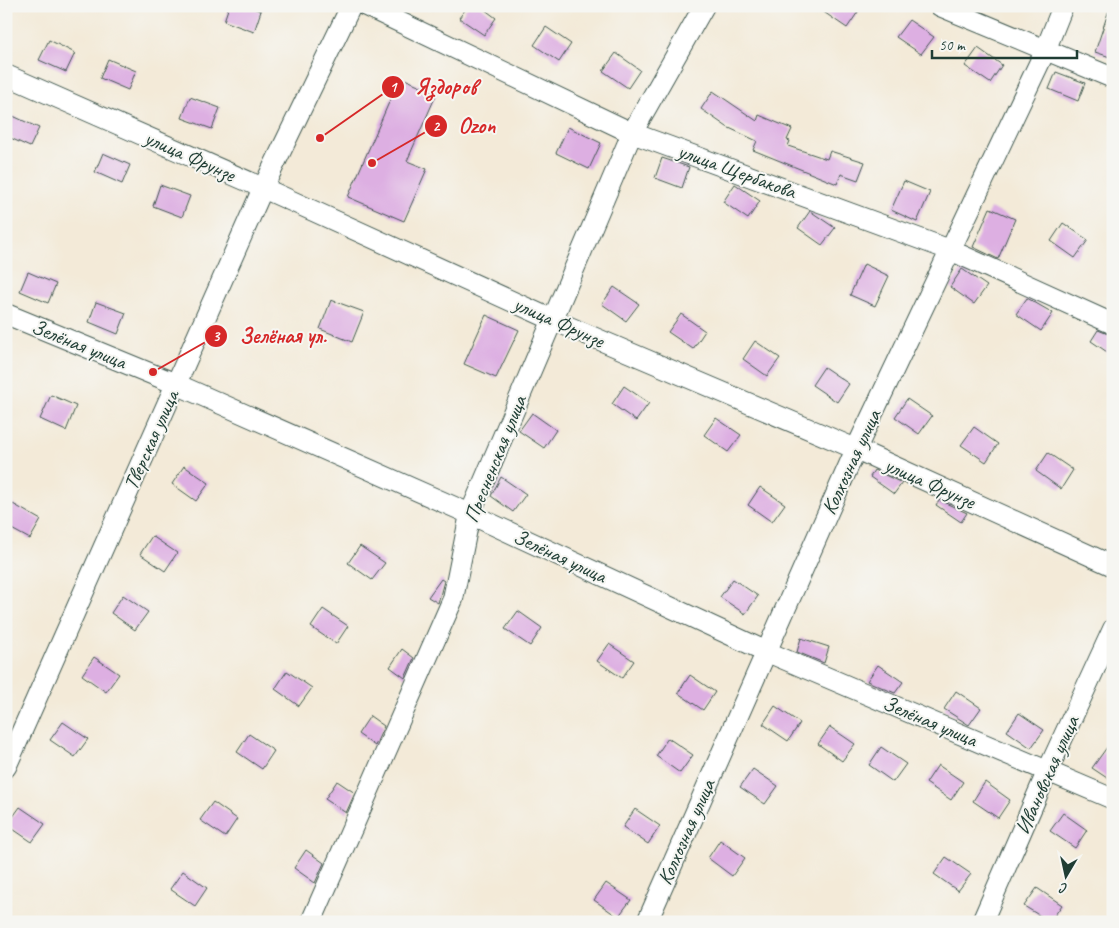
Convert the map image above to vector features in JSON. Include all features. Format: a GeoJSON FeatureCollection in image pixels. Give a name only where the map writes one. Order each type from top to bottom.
{"type":"FeatureCollection","features":[{"type":"Feature","properties":{"kind":"street","name":"Тверская улица"},"geometry":{"type":"LineString","coordinates":[[6,767],[263,188],[351,6]]}},
{"type":"Feature","properties":{"kind":"street","name":"улица Щербакова"},"geometry":{"type":"LineString","coordinates":[[366,6],[632,133],[950,250],[1113,324]]}},
{"type":"Feature","properties":{"kind":"street","name":"Пресненская улица"},"geometry":{"type":"LineString","coordinates":[[310,922],[453,598],[470,514],[632,133],[704,6]]}},
{"type":"Feature","properties":{"kind":"street"},"geometry":{"type":"LineString","coordinates":[[940,6],[1113,78]]}},
{"type":"Feature","properties":{"kind":"street","name":"Колхозная улица"},"geometry":{"type":"LineString","coordinates":[[647,922],[765,651],[856,449],[1045,51],[1063,6]]}},
{"type":"Feature","properties":{"kind":"street","name":"улица Фрунзе"},"geometry":{"type":"LineString","coordinates":[[6,75],[263,188],[553,320],[856,449],[1113,566]]}},
{"type":"Feature","properties":{"kind":"street","name":"Зелёная улица"},"geometry":{"type":"LineString","coordinates":[[6,314],[176,384],[470,514],[765,651],[1113,799]]}},
{"type":"Feature","properties":{"kind":"street","name":"Ивановская улица"},"geometry":{"type":"LineString","coordinates":[[982,922],[1048,770],[1113,629]]}},
{"type":"Feature","properties":{"kind":"building"},"geometry":{"type":"Polygon","coordinates":[[[229,6],[247,6],[261,11],[254,32],[224,21],[229,6]]]}},
{"type":"Feature","properties":{"kind":"building"},"geometry":{"type":"Polygon","coordinates":[[[468,6],[480,6],[496,18],[484,35],[459,18],[468,6]]]}},
{"type":"Feature","properties":{"kind":"building"},"geometry":{"type":"Polygon","coordinates":[[[815,6],[862,6],[847,28],[815,6]]]}},
{"type":"Feature","properties":{"kind":"building"},"geometry":{"type":"Polygon","coordinates":[[[1110,7],[1113,7],[1113,58],[1095,52],[1110,7]]]}},
{"type":"Feature","properties":{"kind":"building"},"geometry":{"type":"Polygon","coordinates":[[[909,20],[934,37],[921,54],[896,37],[909,20]]]}},
{"type":"Feature","properties":{"kind":"building"},"geometry":{"type":"Polygon","coordinates":[[[546,27],[571,44],[559,62],[534,45],[546,27]]]}},
{"type":"Feature","properties":{"kind":"building"},"geometry":{"type":"Polygon","coordinates":[[[49,40],[75,53],[66,72],[39,60],[49,40]]]}},
{"type":"Feature","properties":{"kind":"building"},"geometry":{"type":"Polygon","coordinates":[[[978,48],[1002,65],[990,83],[965,66],[978,48]]]}},
{"type":"Feature","properties":{"kind":"building"},"geometry":{"type":"Polygon","coordinates":[[[616,53],[640,70],[628,88],[603,71],[616,53]]]}},
{"type":"Feature","properties":{"kind":"building"},"geometry":{"type":"Polygon","coordinates":[[[108,59],[136,71],[128,90],[100,78],[108,59]]]}},
{"type":"Feature","properties":{"kind":"building"},"geometry":{"type":"Polygon","coordinates":[[[1056,72],[1085,83],[1078,101],[1049,89],[1056,72]]]}},
{"type":"Feature","properties":{"kind":"building"},"geometry":{"type":"Polygon","coordinates":[[[400,77],[437,93],[407,161],[427,169],[404,221],[348,197],[400,77]]]}},
{"type":"Feature","properties":{"kind":"building"},"geometry":{"type":"Polygon","coordinates":[[[713,91],[757,121],[759,115],[792,129],[787,140],[790,141],[788,146],[827,159],[830,151],[865,162],[858,180],[841,174],[837,184],[753,150],[757,141],[727,127],[701,109],[713,91]]]}},
{"type":"Feature","properties":{"kind":"building"},"geometry":{"type":"Polygon","coordinates":[[[190,97],[220,108],[212,129],[182,118],[190,97]]]}},
{"type":"Feature","properties":{"kind":"building"},"geometry":{"type":"Polygon","coordinates":[[[13,116],[39,128],[30,147],[6,136],[6,130],[13,116]]]}},
{"type":"Feature","properties":{"kind":"building"},"geometry":{"type":"Polygon","coordinates":[[[568,127],[601,143],[589,169],[556,153],[568,127]]]}},
{"type":"Feature","properties":{"kind":"building"},"geometry":{"type":"Polygon","coordinates":[[[103,153],[130,165],[122,184],[95,172],[103,153]]]}},
{"type":"Feature","properties":{"kind":"building"},"geometry":{"type":"Polygon","coordinates":[[[662,158],[689,167],[682,188],[655,178],[662,158]]]}},
{"type":"Feature","properties":{"kind":"building"},"geometry":{"type":"Polygon","coordinates":[[[904,181],[930,192],[917,222],[891,210],[904,181]]]}},
{"type":"Feature","properties":{"kind":"building"},"geometry":{"type":"Polygon","coordinates":[[[735,184],[760,201],[748,219],[723,202],[735,184]]]}},
{"type":"Feature","properties":{"kind":"building"},"geometry":{"type":"Polygon","coordinates":[[[160,185],[190,196],[182,217],[153,206],[160,185]]]}},
{"type":"Feature","properties":{"kind":"building"},"geometry":{"type":"Polygon","coordinates":[[[990,208],[1015,219],[998,259],[973,247],[990,208]]]}},
{"type":"Feature","properties":{"kind":"building"},"geometry":{"type":"Polygon","coordinates":[[[810,211],[835,228],[822,245],[798,228],[810,211]]]}},
{"type":"Feature","properties":{"kind":"building"},"geometry":{"type":"Polygon","coordinates":[[[1063,223],[1088,240],[1075,258],[1051,241],[1063,223]]]}},
{"type":"Feature","properties":{"kind":"building"},"geometry":{"type":"Polygon","coordinates":[[[864,264],[889,276],[875,306],[850,295],[864,264]]]}},
{"type":"Feature","properties":{"kind":"building"},"geometry":{"type":"Polygon","coordinates":[[[962,269],[987,286],[974,304],[950,287],[962,269]]]}},
{"type":"Feature","properties":{"kind":"building"},"geometry":{"type":"Polygon","coordinates":[[[28,272],[56,284],[48,303],[20,291],[28,272]]]}},
{"type":"Feature","properties":{"kind":"building"},"geometry":{"type":"Polygon","coordinates":[[[614,287],[639,304],[626,321],[602,304],[614,287]]]}},
{"type":"Feature","properties":{"kind":"building"},"geometry":{"type":"Polygon","coordinates":[[[1027,298],[1053,313],[1041,331],[1016,314],[1027,298]]]}},
{"type":"Feature","properties":{"kind":"building"},"geometry":{"type":"Polygon","coordinates":[[[331,300],[364,312],[352,342],[320,329],[331,300]]]}},
{"type":"Feature","properties":{"kind":"building"},"geometry":{"type":"Polygon","coordinates":[[[96,302],[126,313],[118,334],[89,322],[96,302]]]}},
{"type":"Feature","properties":{"kind":"building"},"geometry":{"type":"Polygon","coordinates":[[[681,314],[705,331],[693,349],[668,332],[681,314]]]}},
{"type":"Feature","properties":{"kind":"building"},"geometry":{"type":"Polygon","coordinates":[[[486,315],[519,330],[496,378],[464,364],[486,315]]]}},
{"type":"Feature","properties":{"kind":"building"},"geometry":{"type":"Polygon","coordinates":[[[1098,330],[1113,336],[1113,356],[1091,341],[1098,330]]]}},
{"type":"Feature","properties":{"kind":"building"},"geometry":{"type":"Polygon","coordinates":[[[755,341],[780,358],[767,376],[743,359],[755,341]]]}},
{"type":"Feature","properties":{"kind":"building"},"geometry":{"type":"Polygon","coordinates":[[[824,367],[849,384],[837,402],[812,385],[824,367]]]}},
{"type":"Feature","properties":{"kind":"building"},"geometry":{"type":"Polygon","coordinates":[[[624,386],[649,403],[636,421],[612,404],[624,386]]]}},
{"type":"Feature","properties":{"kind":"building"},"geometry":{"type":"Polygon","coordinates":[[[51,395],[76,406],[66,431],[40,419],[51,395]]]}},
{"type":"Feature","properties":{"kind":"building"},"geometry":{"type":"Polygon","coordinates":[[[907,399],[932,416],[919,434],[895,417],[907,399]]]}},
{"type":"Feature","properties":{"kind":"building"},"geometry":{"type":"Polygon","coordinates":[[[532,413],[556,430],[544,448],[519,431],[532,413]]]}},
{"type":"Feature","properties":{"kind":"building"},"geometry":{"type":"Polygon","coordinates":[[[716,418],[741,435],[728,452],[704,435],[716,418]]]}},
{"type":"Feature","properties":{"kind":"building"},"geometry":{"type":"Polygon","coordinates":[[[974,427],[998,444],[986,462],[961,445],[974,427]]]}},
{"type":"Feature","properties":{"kind":"building"},"geometry":{"type":"Polygon","coordinates":[[[1048,453],[1073,470],[1061,489],[1036,471],[1048,453]]]}},
{"type":"Feature","properties":{"kind":"building"},"geometry":{"type":"Polygon","coordinates":[[[184,466],[209,483],[196,501],[172,484],[184,466]]]}},
{"type":"Feature","properties":{"kind":"building"},"geometry":{"type":"Polygon","coordinates":[[[874,470],[902,483],[894,494],[870,477],[874,470]]]}},
{"type":"Feature","properties":{"kind":"building"},"geometry":{"type":"Polygon","coordinates":[[[501,477],[526,494],[513,512],[491,496],[501,477]]]}},
{"type":"Feature","properties":{"kind":"building"},"geometry":{"type":"Polygon","coordinates":[[[760,487],[785,504],[772,522],[748,505],[760,487]]]}},
{"type":"Feature","properties":{"kind":"building"},"geometry":{"type":"Polygon","coordinates":[[[939,500],[967,513],[961,522],[936,505],[939,500]]]}},
{"type":"Feature","properties":{"kind":"building"},"geometry":{"type":"Polygon","coordinates":[[[13,504],[41,520],[30,539],[6,526],[6,516],[13,504]]]}},
{"type":"Feature","properties":{"kind":"building"},"geometry":{"type":"Polygon","coordinates":[[[152,536],[177,553],[165,571],[140,554],[152,536]]]}},
{"type":"Feature","properties":{"kind":"building"},"geometry":{"type":"Polygon","coordinates":[[[360,546],[385,563],[372,580],[348,563],[360,546]]]}},
{"type":"Feature","properties":{"kind":"building"},"geometry":{"type":"Polygon","coordinates":[[[441,579],[444,581],[438,603],[428,597],[441,579]]]}},
{"type":"Feature","properties":{"kind":"building"},"geometry":{"type":"Polygon","coordinates":[[[733,579],[758,596],[745,614],[720,597],[733,579]]]}},
{"type":"Feature","properties":{"kind":"building"},"geometry":{"type":"Polygon","coordinates":[[[123,595],[148,612],[135,630],[111,613],[123,595]]]}},
{"type":"Feature","properties":{"kind":"building"},"geometry":{"type":"Polygon","coordinates":[[[323,609],[348,626],[336,644],[311,627],[323,609]]]}},
{"type":"Feature","properties":{"kind":"building"},"geometry":{"type":"Polygon","coordinates":[[[518,611],[542,628],[530,646],[505,629],[518,611]]]}},
{"type":"Feature","properties":{"kind":"building"},"geometry":{"type":"Polygon","coordinates":[[[801,638],[829,647],[824,663],[797,652],[801,638]]]}},
{"type":"Feature","properties":{"kind":"building"},"geometry":{"type":"Polygon","coordinates":[[[609,644],[634,661],[622,678],[597,661],[609,644]]]}},
{"type":"Feature","properties":{"kind":"building"},"geometry":{"type":"Polygon","coordinates":[[[402,649],[414,658],[405,678],[390,667],[402,649]]]}},
{"type":"Feature","properties":{"kind":"building"},"geometry":{"type":"Polygon","coordinates":[[[94,657],[119,674],[106,692],[82,675],[94,657]]]}},
{"type":"Feature","properties":{"kind":"building"},"geometry":{"type":"Polygon","coordinates":[[[878,665],[903,682],[895,693],[867,681],[878,665]]]}},
{"type":"Feature","properties":{"kind":"building"},"geometry":{"type":"Polygon","coordinates":[[[287,671],[312,688],[299,706],[275,689],[287,671]]]}},
{"type":"Feature","properties":{"kind":"building"},"geometry":{"type":"Polygon","coordinates":[[[690,675],[715,692],[703,710],[678,693],[690,675]]]}},
{"type":"Feature","properties":{"kind":"building"},"geometry":{"type":"Polygon","coordinates":[[[956,691],[981,708],[969,725],[944,709],[956,691]]]}},
{"type":"Feature","properties":{"kind":"building"},"geometry":{"type":"Polygon","coordinates":[[[775,706],[800,723],[788,741],[763,724],[775,706]]]}},
{"type":"Feature","properties":{"kind":"building"},"geometry":{"type":"Polygon","coordinates":[[[1019,713],[1044,730],[1031,748],[1007,731],[1019,713]]]}},
{"type":"Feature","properties":{"kind":"building"},"geometry":{"type":"Polygon","coordinates":[[[370,716],[384,726],[375,746],[358,734],[370,716]]]}},
{"type":"Feature","properties":{"kind":"building"},"geometry":{"type":"Polygon","coordinates":[[[63,722],[88,739],[75,757],[50,740],[63,722]]]}},
{"type":"Feature","properties":{"kind":"building"},"geometry":{"type":"Polygon","coordinates":[[[830,727],[855,744],[842,761],[818,744],[830,727]]]}},
{"type":"Feature","properties":{"kind":"building"},"geometry":{"type":"Polygon","coordinates":[[[249,734],[274,751],[262,769],[237,752],[249,734]]]}},
{"type":"Feature","properties":{"kind":"building"},"geometry":{"type":"Polygon","coordinates":[[[668,738],[693,755],[680,773],[656,756],[668,738]]]}},
{"type":"Feature","properties":{"kind":"building"},"geometry":{"type":"Polygon","coordinates":[[[1113,739],[1113,782],[1092,768],[1113,739]]]}},
{"type":"Feature","properties":{"kind":"building"},"geometry":{"type":"Polygon","coordinates":[[[881,747],[906,764],[893,782],[869,765],[881,747]]]}},
{"type":"Feature","properties":{"kind":"building"},"geometry":{"type":"Polygon","coordinates":[[[938,765],[963,782],[951,800],[926,783],[938,765]]]}},
{"type":"Feature","properties":{"kind":"building"},"geometry":{"type":"Polygon","coordinates":[[[753,769],[778,786],[765,804],[740,787],[753,769]]]}},
{"type":"Feature","properties":{"kind":"building"},"geometry":{"type":"Polygon","coordinates":[[[337,781],[355,793],[346,813],[325,799],[337,781]]]}},
{"type":"Feature","properties":{"kind":"building"},"geometry":{"type":"Polygon","coordinates":[[[985,782],[1010,800],[998,818],[973,801],[985,782]]]}},
{"type":"Feature","properties":{"kind":"building"},"geometry":{"type":"Polygon","coordinates":[[[213,802],[237,819],[225,837],[200,820],[213,802]]]}},
{"type":"Feature","properties":{"kind":"building"},"geometry":{"type":"Polygon","coordinates":[[[20,807],[45,824],[32,842],[7,825],[20,807]]]}},
{"type":"Feature","properties":{"kind":"building"},"geometry":{"type":"Polygon","coordinates":[[[635,809],[660,826],[648,844],[623,827],[635,809]]]}},
{"type":"Feature","properties":{"kind":"building"},"geometry":{"type":"Polygon","coordinates":[[[1063,813],[1087,830],[1075,848],[1050,831],[1063,813]]]}},
{"type":"Feature","properties":{"kind":"building"},"geometry":{"type":"Polygon","coordinates":[[[720,840],[745,858],[732,876],[708,858],[720,840]]]}},
{"type":"Feature","properties":{"kind":"building"},"geometry":{"type":"Polygon","coordinates":[[[306,850],[324,863],[315,883],[294,868],[306,850]]]}},
{"type":"Feature","properties":{"kind":"building"},"geometry":{"type":"Polygon","coordinates":[[[946,857],[971,874],[958,891],[934,874],[946,857]]]}},
{"type":"Feature","properties":{"kind":"building"},"geometry":{"type":"Polygon","coordinates":[[[183,871],[207,888],[195,906],[170,889],[183,871]]]}},
{"type":"Feature","properties":{"kind":"building"},"geometry":{"type":"Polygon","coordinates":[[[606,883],[631,900],[618,917],[594,900],[606,883]]]}},
{"type":"Feature","properties":{"kind":"building"},"geometry":{"type":"Polygon","coordinates":[[[1037,888],[1062,905],[1050,922],[1024,906],[1037,888]]]}},
{"type":"Feature","properties":{"kind":"place","name":"Яздоров"},"geometry":{"type":"Point","coordinates":[320,138]}},
{"type":"Feature","properties":{"kind":"place","name":"Ozon"},"geometry":{"type":"Point","coordinates":[372,163]}},
{"type":"Feature","properties":{"kind":"place","name":"Зелёная ул."},"geometry":{"type":"Point","coordinates":[153,372]}}]}
